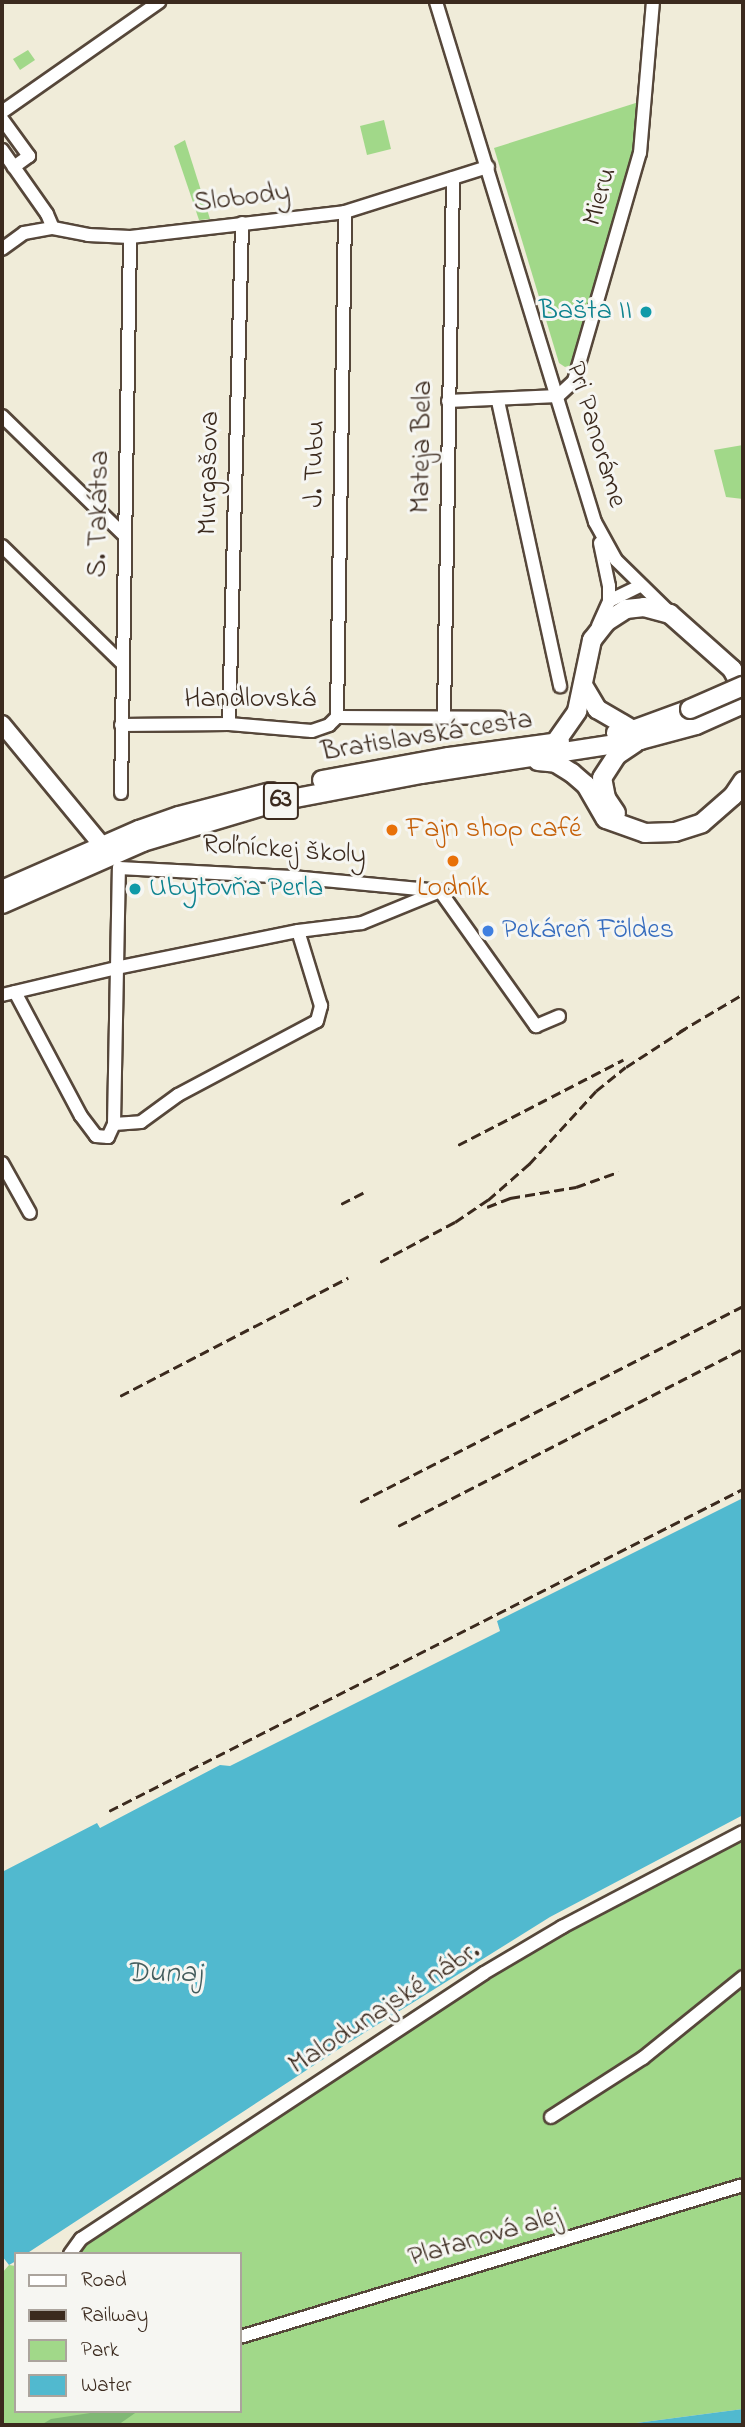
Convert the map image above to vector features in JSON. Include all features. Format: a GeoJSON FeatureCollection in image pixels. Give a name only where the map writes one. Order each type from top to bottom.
{"type":"FeatureCollection","features":[{"type":"Feature","properties":{"kind":"main road"},"geometry":{"type":"LineString","coordinates":[[555,743],[577,711],[592,640],[606,622],[626,609],[644,607],[670,614],[732,669],[743,688]]}},
{"type":"Feature","properties":{"kind":"main road"},"geometry":{"type":"LineString","coordinates":[[584,687],[597,709],[636,735],[617,755],[602,778],[606,798],[627,827]]}},
{"type":"Feature","properties":{"kind":"main road","name":"Bratislavská cesta"},"geometry":{"type":"LineString","coordinates":[[693,717],[743,688]]}},
{"type":"Feature","properties":{"kind":"main road","name":"Bratislavská cesta"},"geometry":{"type":"LineString","coordinates":[[2,904],[110,855],[169,832],[280,801],[421,774],[528,760],[636,735],[743,704]]}},
{"type":"Feature","properties":{"kind":"main road"},"geometry":{"type":"LineString","coordinates":[[2,724],[110,855]]}},
{"type":"Feature","properties":{"kind":"main road","name":"Bratislavská cesta"},"geometry":{"type":"LineString","coordinates":[[2,890],[110,855],[178,816],[282,789],[412,763],[555,743],[636,735]]}},
{"type":"Feature","properties":{"kind":"main road"},"geometry":{"type":"LineString","coordinates":[[528,760],[556,763],[572,773],[586,785],[606,819],[655,834],[694,827],[718,811],[743,782]]}},
{"type":"Feature","properties":{"kind":"street"},"geometry":{"type":"LineString","coordinates":[[2,112],[159,2]]}},
{"type":"Feature","properties":{"kind":"street","name":"Pri Panoráme"},"geometry":{"type":"LineString","coordinates":[[437,2],[595,522],[616,560],[670,614]]}},
{"type":"Feature","properties":{"kind":"street","name":"Mieru"},"geometry":{"type":"LineString","coordinates":[[558,396],[574,381],[639,153],[653,2]]}},
{"type":"Feature","properties":{"kind":"street"},"geometry":{"type":"LineString","coordinates":[[2,119],[29,156],[14,167]]}},
{"type":"Feature","properties":{"kind":"street"},"geometry":{"type":"LineString","coordinates":[[2,149],[47,214],[53,228]]}},
{"type":"Feature","properties":{"kind":"street","name":"Slobody"},"geometry":{"type":"LineString","coordinates":[[2,249],[24,233],[53,228],[88,235],[130,237],[345,212],[488,167]]}},
{"type":"Feature","properties":{"kind":"street","name":"Mateja Bela"},"geometry":{"type":"LineString","coordinates":[[444,716],[453,178]]}},
{"type":"Feature","properties":{"kind":"street","name":"J. Tubu"},"geometry":{"type":"LineString","coordinates":[[337,717],[345,212]]}},
{"type":"Feature","properties":{"kind":"street","name":"Murgašova"},"geometry":{"type":"LineString","coordinates":[[229,724],[242,223]]}},
{"type":"Feature","properties":{"kind":"street","name":"S. Takátsa"},"geometry":{"type":"LineString","coordinates":[[121,793],[121,662],[130,237]]}},
{"type":"Feature","properties":{"kind":"street"},"geometry":{"type":"LineString","coordinates":[[449,401],[498,401],[558,396]]}},
{"type":"Feature","properties":{"kind":"street"},"geometry":{"type":"LineString","coordinates":[[498,401],[560,686]]}},
{"type":"Feature","properties":{"kind":"street"},"geometry":{"type":"LineString","coordinates":[[2,416],[124,535]]}},
{"type":"Feature","properties":{"kind":"street"},"geometry":{"type":"LineString","coordinates":[[592,640],[609,601],[608,571],[595,522]]}},
{"type":"Feature","properties":{"kind":"street"},"geometry":{"type":"LineString","coordinates":[[2,546],[121,662]]}},
{"type":"Feature","properties":{"kind":"street"},"geometry":{"type":"LineString","coordinates":[[609,601],[640,586]]}},
{"type":"Feature","properties":{"kind":"street"},"geometry":{"type":"LineString","coordinates":[[626,609],[640,586]]}},
{"type":"Feature","properties":{"kind":"street","name":"Handlovská"},"geometry":{"type":"LineString","coordinates":[[121,725],[229,724],[312,731],[329,725],[337,717],[501,718]]}},
{"type":"Feature","properties":{"kind":"street"},"geometry":{"type":"LineString","coordinates":[[110,855],[116,968],[114,1125],[105,1138],[96,1136],[81,1116],[8,993],[116,968],[298,930],[362,923],[440,891],[536,1026],[559,1016]]}},
{"type":"Feature","properties":{"kind":"street","name":"Roľníckej školy"},"geometry":{"type":"LineString","coordinates":[[110,855],[292,877],[440,891]]}},
{"type":"Feature","properties":{"kind":"street"},"geometry":{"type":"LineString","coordinates":[[114,1125],[141,1122],[178,1095],[317,1021],[321,1006],[298,930]]}},
{"type":"Feature","properties":{"kind":"street"},"geometry":{"type":"LineString","coordinates":[[2,1163],[30,1213]]}},
{"type":"Feature","properties":{"kind":"street","name":"Malodunajské nábr."},"geometry":{"type":"LineString","coordinates":[[71,2252],[81,2239],[502,1962],[743,1832]]}},
{"type":"Feature","properties":{"kind":"street"},"geometry":{"type":"LineString","coordinates":[[551,2117],[643,2058],[743,1977]]}},
{"type":"Feature","properties":{"kind":"street","name":"Platanová alej"},"geometry":{"type":"LineString","coordinates":[[242,2336],[743,2185]]}},
{"type":"Feature","properties":{"kind":"green space"},"geometry":{"type":"Polygon","coordinates":[[[28,50],[35,60],[20,70],[13,59],[28,50]]]}},
{"type":"Feature","properties":{"kind":"green space"},"geometry":{"type":"Polygon","coordinates":[[[642,101],[633,164],[575,357],[571,365],[565,367],[559,363],[494,148],[642,101]]]}},
{"type":"Feature","properties":{"kind":"green space"},"geometry":{"type":"Polygon","coordinates":[[[384,120],[391,149],[367,155],[360,126],[384,120]]]}},
{"type":"Feature","properties":{"kind":"green space"},"geometry":{"type":"Polygon","coordinates":[[[185,140],[210,219],[199,220],[174,146],[185,140]]]}},
{"type":"Feature","properties":{"kind":"green space"},"geometry":{"type":"Polygon","coordinates":[[[743,445],[743,499],[726,497],[714,450],[743,445]]]}},
{"type":"Feature","properties":{"kind":"green space"},"geometry":{"type":"Polygon","coordinates":[[[743,1836],[743,2409],[621,2425],[2,2425],[2,2273],[9,2265],[14,2266],[14,2413],[242,2413],[242,2252],[78,2251],[241,2138],[501,1967],[743,1836]]]}},
{"type":"Feature","properties":{"kind":"green space"},"geometry":{"type":"Polygon","coordinates":[[[90,2413],[135,2413],[118,2425],[41,2425],[51,2419],[90,2413]]]}},
{"type":"Feature","properties":{"kind":"water","name":"Dunaj"},"geometry":{"type":"Polygon","coordinates":[[[743,1498],[743,1815],[550,1917],[348,2043],[29,2252],[14,2252],[14,2262],[9,2265],[2,2256],[2,1872],[97,1823],[100,1828],[220,1765],[230,1766],[500,1631],[497,1621],[743,1498]]]}},
{"type":"Feature","properties":{"kind":"water"},"geometry":{"type":"Polygon","coordinates":[[[743,2409],[743,2425],[621,2425],[743,2409]]]}},
{"type":"Feature","properties":{"kind":"railway"},"geometry":{"type":"LineString","coordinates":[[679,1032],[743,994]]}},
{"type":"Feature","properties":{"kind":"railway"},"geometry":{"type":"LineString","coordinates":[[380,1262],[455,1222],[488,1200],[529,1164],[596,1091],[626,1067],[686,1028]]}},
{"type":"Feature","properties":{"kind":"railway"},"geometry":{"type":"LineString","coordinates":[[458,1145],[623,1060]]}},
{"type":"Feature","properties":{"kind":"railway"},"geometry":{"type":"LineString","coordinates":[[487,1207],[510,1198],[576,1187],[618,1172]]}},
{"type":"Feature","properties":{"kind":"railway"},"geometry":{"type":"LineString","coordinates":[[341,1204],[363,1193]]}},
{"type":"Feature","properties":{"kind":"railway"},"geometry":{"type":"LineString","coordinates":[[120,1396],[348,1278]]}},
{"type":"Feature","properties":{"kind":"railway"},"geometry":{"type":"LineString","coordinates":[[360,1502],[743,1306]]}},
{"type":"Feature","properties":{"kind":"railway"},"geometry":{"type":"LineString","coordinates":[[398,1526],[743,1349]]}},
{"type":"Feature","properties":{"kind":"railway"},"geometry":{"type":"LineString","coordinates":[[109,1811],[743,1489]]}},
{"type":"Feature","properties":{"kind":"place","name":"Bašta II"},"geometry":{"type":"Point","coordinates":[646,312]}},
{"type":"Feature","properties":{"kind":"place","name":"Fajn shop café"},"geometry":{"type":"Point","coordinates":[392,830]}},
{"type":"Feature","properties":{"kind":"place","name":"Lodník"},"geometry":{"type":"Point","coordinates":[453,861]}},
{"type":"Feature","properties":{"kind":"place","name":"Ubytovňa Perla"},"geometry":{"type":"Point","coordinates":[135,889]}},
{"type":"Feature","properties":{"kind":"place","name":"Pekáreň Földes"},"geometry":{"type":"Point","coordinates":[488,931]}}]}
